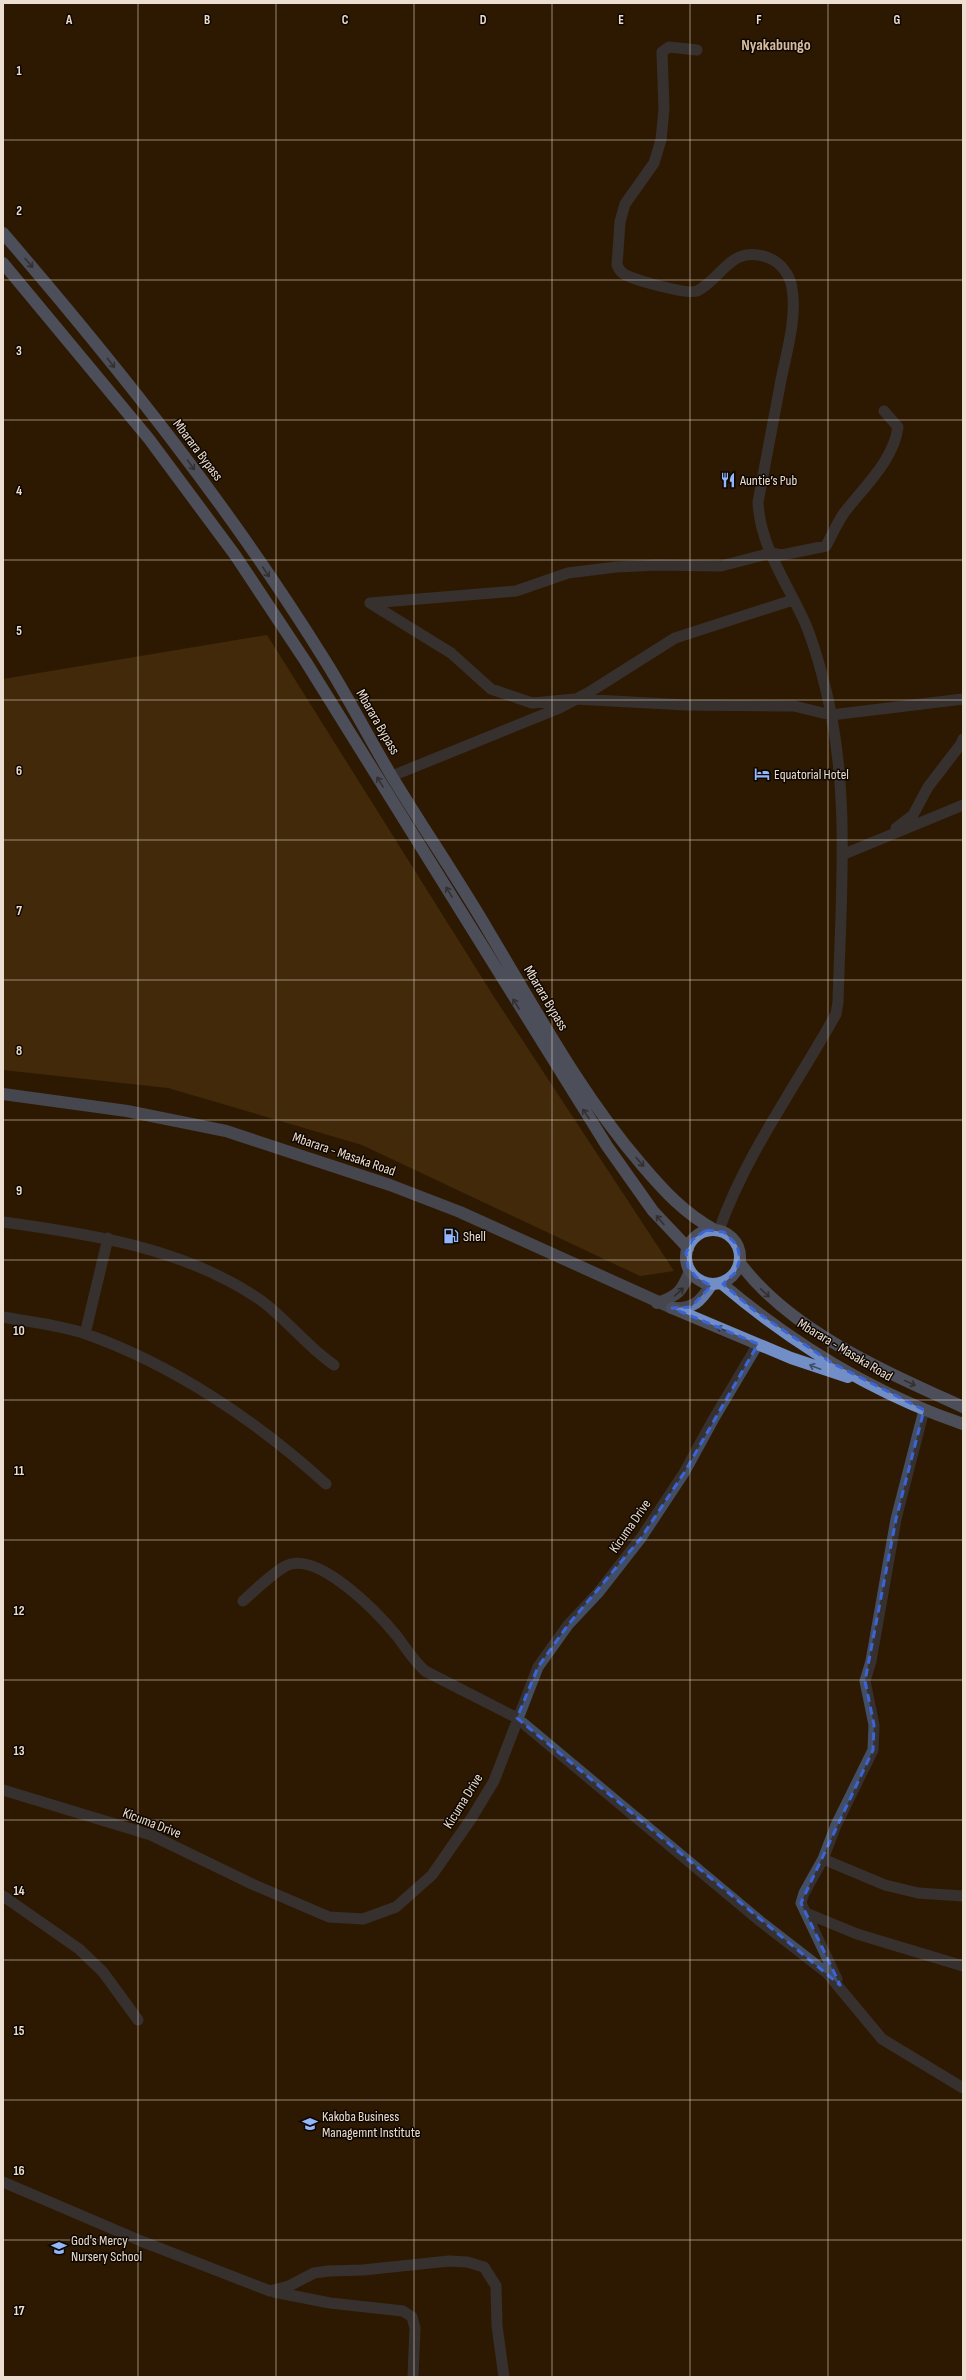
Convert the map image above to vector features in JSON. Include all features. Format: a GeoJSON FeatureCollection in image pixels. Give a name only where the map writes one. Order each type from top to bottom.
{"type":"FeatureCollection","features":[{"type":"Feature","properties":{"kind":"highway","name":"Mbarara Bypass"},"geometry":{"type":"LineString","coordinates":[[3,233],[119,372],[178,447],[242,536],[326,662],[392,776],[467,895],[564,1057],[614,1133],[660,1186],[697,1220],[717,1230]]}},
{"type":"Feature","properties":{"kind":"highway","name":"Mbarara Bypass"},"geometry":{"type":"LineString","coordinates":[[3,263],[150,439],[235,555],[306,662],[607,1146],[653,1211],[688,1248]]}},
{"type":"Feature","properties":{"kind":"highway"},"geometry":{"type":"LineString","coordinates":[[717,1230],[728,1234],[738,1244],[740,1263],[733,1275],[716,1283],[699,1280],[690,1271],[686,1258],[688,1248],[698,1234],[717,1230]]}},
{"type":"Feature","properties":{"kind":"highway","name":"Mbarara - Masaka Road"},"geometry":{"type":"LineString","coordinates":[[740,1263],[756,1284],[786,1310],[846,1349],[895,1376],[963,1407]]}},
{"type":"Feature","properties":{"kind":"highway","name":"Mbarara - Masaka Road"},"geometry":{"type":"LineString","coordinates":[[716,1283],[800,1342],[866,1382],[924,1410],[963,1424]]}},
{"type":"Feature","properties":{"kind":"highway"},"geometry":{"type":"LineString","coordinates":[[672,1308],[822,1370],[866,1382]]}},
{"type":"Feature","properties":{"kind":"highway"},"geometry":{"type":"LineString","coordinates":[[791,1358],[798,1355],[801,1347],[800,1342]]}},
{"type":"Feature","properties":{"kind":"main road","name":"Mbarara - Masaka Road"},"geometry":{"type":"LineString","coordinates":[[3,1094],[127,1110],[226,1131],[390,1185],[460,1212],[657,1303],[672,1308],[691,1307],[716,1283]]}},
{"type":"Feature","properties":{"kind":"main road"},"geometry":{"type":"LineString","coordinates":[[657,1303],[670,1298],[683,1289],[690,1271]]}},
{"type":"Feature","properties":{"kind":"street"},"geometry":{"type":"LineString","coordinates":[[698,50],[669,47],[662,52],[664,109],[661,140],[654,162],[625,204],[620,222],[617,265],[624,274],[690,292],[701,288],[732,260],[742,255],[755,255],[769,258],[781,266],[788,275],[792,287],[792,324],[758,502],[758,518],[771,553],[805,625],[821,669],[831,715],[843,799],[836,1014],[779,1106],[750,1160],[717,1230]]}},
{"type":"Feature","properties":{"kind":"street"},"geometry":{"type":"LineString","coordinates":[[884,411],[898,428],[896,439],[875,475],[843,515],[826,546],[782,555],[771,553],[721,566],[657,565],[616,567],[568,573],[516,592],[370,603],[451,653],[491,689],[532,703],[576,699],[686,705],[794,706],[831,715],[963,699]]}},
{"type":"Feature","properties":{"kind":"street"},"geometry":{"type":"LineString","coordinates":[[392,776],[557,709],[576,699],[674,638],[793,600]]}},
{"type":"Feature","properties":{"kind":"street"},"geometry":{"type":"LineString","coordinates":[[885,837],[913,815],[928,787],[961,744],[963,739]]}},
{"type":"Feature","properties":{"kind":"street"},"geometry":{"type":"LineString","coordinates":[[842,855],[963,805]]}},
{"type":"Feature","properties":{"kind":"street"},"geometry":{"type":"LineString","coordinates":[[3,1222],[108,1238],[149,1249],[222,1276],[260,1300],[317,1354],[334,1365]]}},
{"type":"Feature","properties":{"kind":"street"},"geometry":{"type":"LineString","coordinates":[[85,1334],[108,1238]]}},
{"type":"Feature","properties":{"kind":"street"},"geometry":{"type":"LineString","coordinates":[[3,1317],[85,1334],[152,1361],[193,1385],[290,1451],[326,1484]]}},
{"type":"Feature","properties":{"kind":"street","name":"Kicuma Drive"},"geometry":{"type":"LineString","coordinates":[[3,1790],[151,1835],[252,1884],[329,1917],[363,1919],[396,1907],[432,1874],[471,1819],[494,1781],[517,1718],[538,1668],[568,1625],[598,1592],[642,1538],[684,1473],[758,1344]]}},
{"type":"Feature","properties":{"kind":"street"},"geometry":{"type":"LineString","coordinates":[[840,1985],[802,1903],[804,1893],[823,1859],[836,1825],[873,1750],[874,1725],[865,1693],[865,1681],[871,1661],[896,1520],[924,1410]]}},
{"type":"Feature","properties":{"kind":"street"},"geometry":{"type":"LineString","coordinates":[[243,1601],[290,1564],[306,1564],[324,1570],[360,1598],[396,1634],[414,1661],[425,1671],[517,1718],[760,1921],[827,1973],[840,1985],[882,2038],[963,2088]]}},
{"type":"Feature","properties":{"kind":"street"},"geometry":{"type":"LineString","coordinates":[[823,1859],[885,1885],[918,1893],[963,1896]]}},
{"type":"Feature","properties":{"kind":"street"},"geometry":{"type":"LineString","coordinates":[[3,1896],[79,1949],[103,1972],[138,2020]]}},
{"type":"Feature","properties":{"kind":"street"},"geometry":{"type":"LineString","coordinates":[[806,1913],[857,1934],[963,1966]]}},
{"type":"Feature","properties":{"kind":"street"},"geometry":{"type":"LineString","coordinates":[[3,2182],[141,2241],[270,2291],[330,2303],[403,2311],[412,2317],[415,2328],[413,2377]]}},
{"type":"Feature","properties":{"kind":"street"},"geometry":{"type":"LineString","coordinates":[[270,2291],[289,2286],[314,2273],[329,2271],[363,2270],[449,2261],[468,2262],[484,2267],[496,2286],[497,2326],[504,2377]]}},
{"type":"Feature","properties":{"kind":"highlighted area"},"geometry":{"type":"Polygon","coordinates":[[[706,1230],[724,1232],[737,1245],[740,1258],[736,1272],[723,1284],[755,1311],[832,1363],[924,1410],[896,1519],[865,1681],[874,1725],[873,1750],[801,1903],[840,1985],[517,1718],[538,1667],[568,1625],[641,1538],[684,1473],[758,1344],[672,1308],[691,1307],[711,1286],[696,1277],[688,1267],[686,1253],[692,1240],[706,1230]]]}},
{"type":"Feature","properties":{"kind":"shaded area"},"geometry":{"type":"Polygon","coordinates":[[[267,635],[494,997],[674,1271],[640,1276],[362,1145],[168,1088],[3,1070],[3,679],[267,635]]]}},
{"type":"Feature","properties":{"kind":"place","name":"Auntie’s Pub"},"geometry":{"type":"Point","coordinates":[728,480]}},
{"type":"Feature","properties":{"kind":"place","name":"Equatorial Hotel"},"geometry":{"type":"Point","coordinates":[762,774]}},
{"type":"Feature","properties":{"kind":"place","name":"Shell"},"geometry":{"type":"Point","coordinates":[451,1236]}},
{"type":"Feature","properties":{"kind":"place","name":"Kakoba Business Managemnt Institute"},"geometry":{"type":"Point","coordinates":[310,2124]}},
{"type":"Feature","properties":{"kind":"place","name":"God's Mercy Nursery School"},"geometry":{"type":"Point","coordinates":[59,2248]}},
{"type":"Feature","properties":{"kind":"district","name":"Nyakabungo"},"geometry":{"type":"Point","coordinates":[776,45]}}]}
